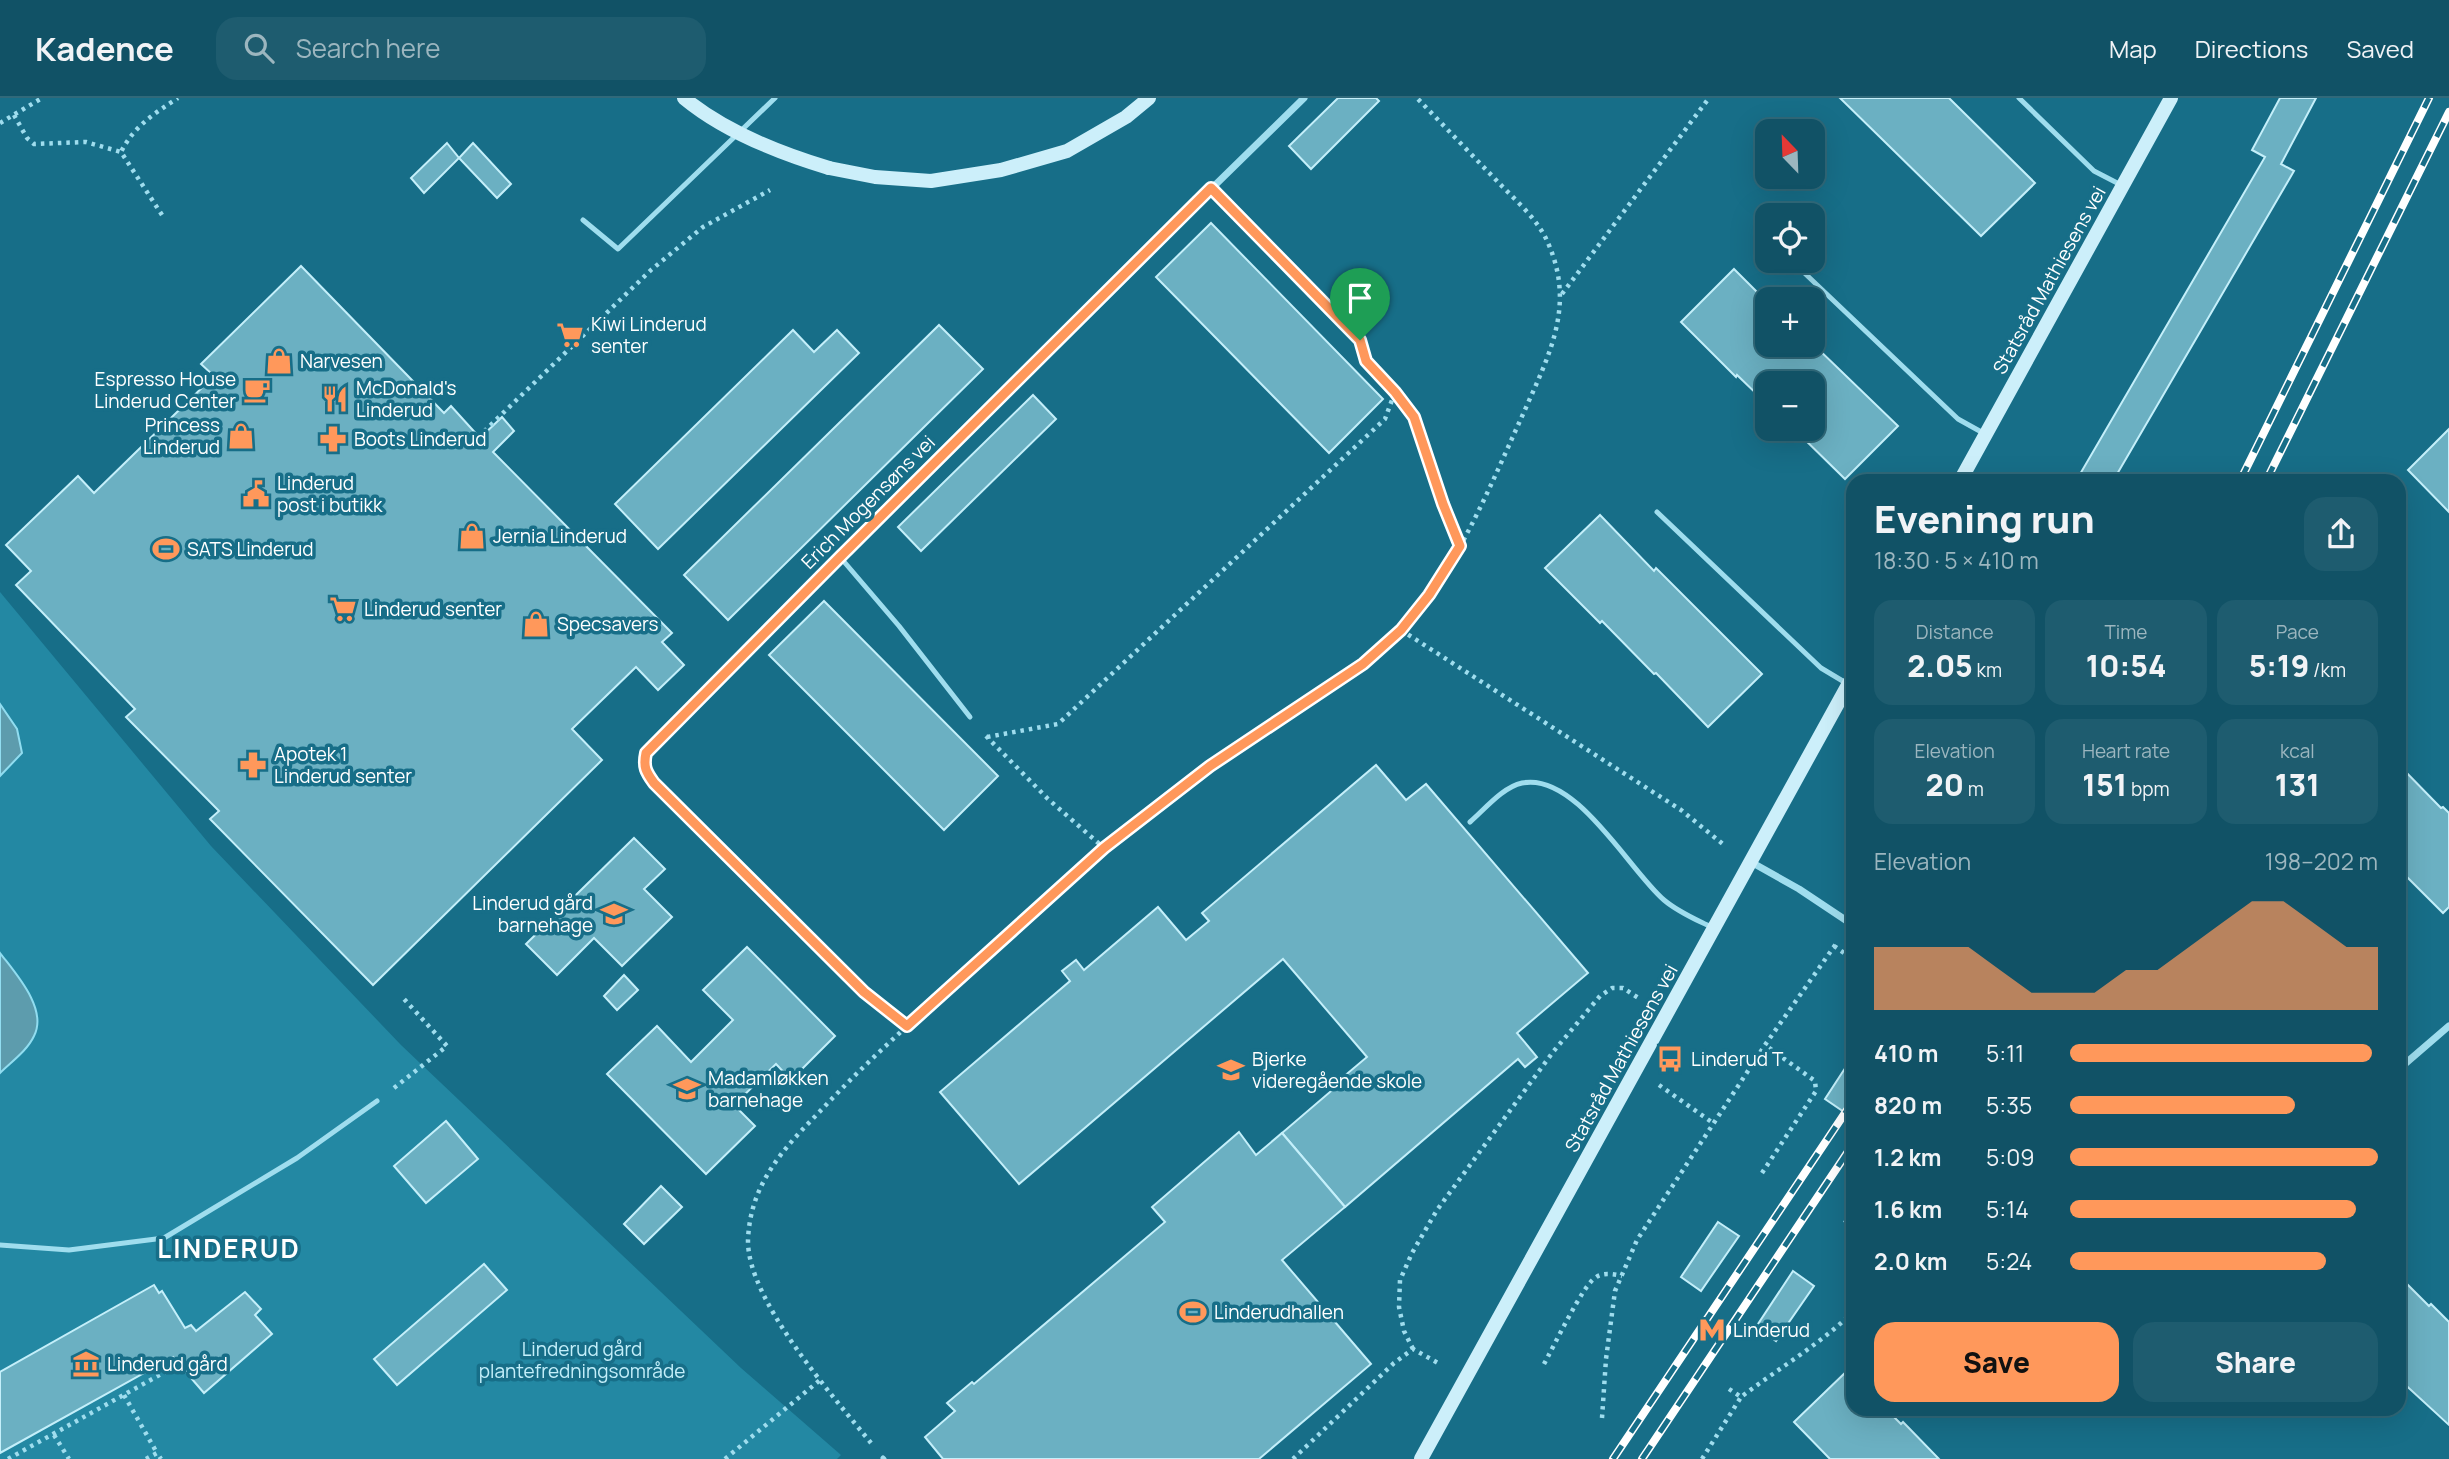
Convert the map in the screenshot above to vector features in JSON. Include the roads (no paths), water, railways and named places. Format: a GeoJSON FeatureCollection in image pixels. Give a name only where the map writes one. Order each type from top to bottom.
{"type":"FeatureCollection","features":[{"type":"Feature","properties":{"kind":"street"},"geometry":{"type":"LineString","coordinates":[[684,98],[701,111],[791,157],[875,177],[930,181],[1001,170],[1067,151],[1126,117],[1149,98]]}},
{"type":"Feature","properties":{"kind":"street","name":"Erich Mogensøns vei"},"geometry":{"type":"LineString","coordinates":[[815,943],[654,783],[646,771],[646,753],[1304,98]]}},
{"type":"Feature","properties":{"kind":"street","name":"Statsråd Mathiesens vei"},"geometry":{"type":"LineString","coordinates":[[1964,474],[2171,98]]}},
{"type":"Feature","properties":{"kind":"street","name":"Statsråd Mathiesens vei"},"geometry":{"type":"LineString","coordinates":[[1421,1459],[1846,689]]}},
{"type":"Feature","properties":{"kind":"street"},"geometry":{"type":"LineString","coordinates":[[1751,862],[1846,920]]}},
{"type":"Feature","properties":{"kind":"street"},"geometry":{"type":"LineString","coordinates":[[2406,1063],[2449,1026]]}},
{"type":"Feature","properties":{"kind":"lane"},"geometry":{"type":"LineString","coordinates":[[583,220],[618,249],[775,98]]}},
{"type":"Feature","properties":{"kind":"lane"},"geometry":{"type":"LineString","coordinates":[[2019,98],[2094,171],[2123,186]]}},
{"type":"Feature","properties":{"kind":"lane"},"geometry":{"type":"LineString","coordinates":[[1211,188],[1360,340]]}},
{"type":"Feature","properties":{"kind":"lane"},"geometry":{"type":"LineString","coordinates":[[1804,273],[1958,419],[1986,434]]}},
{"type":"Feature","properties":{"kind":"lane"},"geometry":{"type":"LineString","coordinates":[[1657,512],[1821,668],[1846,678]]}},
{"type":"Feature","properties":{"kind":"lane"},"geometry":{"type":"LineString","coordinates":[[840,557],[899,626],[970,717]]}},
{"type":"Feature","properties":{"kind":"lane"},"geometry":{"type":"LineString","coordinates":[[1470,822],[1511,788],[1524,783],[1543,785],[1566,795],[1609,835],[1665,901],[1714,929]]}},
{"type":"Feature","properties":{"kind":"lane"},"geometry":{"type":"LineString","coordinates":[[0,1245],[69,1250],[164,1238],[297,1157],[377,1101]]}},
{"type":"Feature","properties":{"kind":"railway"},"geometry":{"type":"LineString","coordinates":[[2243,474],[2429,98]]}},
{"type":"Feature","properties":{"kind":"railway"},"geometry":{"type":"LineString","coordinates":[[2269,474],[2449,112]]}},
{"type":"Feature","properties":{"kind":"railway"},"geometry":{"type":"LineString","coordinates":[[1613,1459],[1846,1111]]}},
{"type":"Feature","properties":{"kind":"railway"},"geometry":{"type":"LineString","coordinates":[[1642,1459],[1846,1154]]}},
{"type":"Feature","properties":{"kind":"place","name":"Kiwi Linderud senter"},"geometry":{"type":"Point","coordinates":[570,335]}},
{"type":"Feature","properties":{"kind":"place","name":"Narvesen"},"geometry":{"type":"Point","coordinates":[279,361]}},
{"type":"Feature","properties":{"kind":"place","name":"Espresso House Linderud Center"},"geometry":{"type":"Point","coordinates":[257,390]}},
{"type":"Feature","properties":{"kind":"place","name":"McDonald's Linderud"},"geometry":{"type":"Point","coordinates":[335,399]}},
{"type":"Feature","properties":{"kind":"place","name":"Princess Linderud"},"geometry":{"type":"Point","coordinates":[241,436]}},
{"type":"Feature","properties":{"kind":"place","name":"Boots Linderud"},"geometry":{"type":"Point","coordinates":[333,439]}},
{"type":"Feature","properties":{"kind":"place","name":"Linderud post i butikk"},"geometry":{"type":"Point","coordinates":[256,494]}},
{"type":"Feature","properties":{"kind":"place","name":"Jernia Linderud"},"geometry":{"type":"Point","coordinates":[472,536]}},
{"type":"Feature","properties":{"kind":"place","name":"SATS Linderud"},"geometry":{"type":"Point","coordinates":[166,549]}},
{"type":"Feature","properties":{"kind":"place","name":"Linderud senter"},"geometry":{"type":"Point","coordinates":[343,609]}},
{"type":"Feature","properties":{"kind":"place","name":"Specsavers"},"geometry":{"type":"Point","coordinates":[536,624]}},
{"type":"Feature","properties":{"kind":"place","name":"Apotek 1 Linderud senter"},"geometry":{"type":"Point","coordinates":[253,765]}},
{"type":"Feature","properties":{"kind":"place","name":"Linderud gård barnehage"},"geometry":{"type":"Point","coordinates":[614,914]}},
{"type":"Feature","properties":{"kind":"place","name":"Linderud T"},"geometry":{"type":"Point","coordinates":[1670,1059]}},
{"type":"Feature","properties":{"kind":"place","name":"Bjerke videregående skole"},"geometry":{"type":"Point","coordinates":[1231,1070]}},
{"type":"Feature","properties":{"kind":"place","name":"Madamløkken barnehage"},"geometry":{"type":"Point","coordinates":[687,1089]}},
{"type":"Feature","properties":{"kind":"place","name":"Linderudhallen"},"geometry":{"type":"Point","coordinates":[1193,1312]}},
{"type":"Feature","properties":{"kind":"place","name":"Linderud"},"geometry":{"type":"Point","coordinates":[1712,1330]}},
{"type":"Feature","properties":{"kind":"place","name":"Linderud gård"},"geometry":{"type":"Point","coordinates":[86,1364]}},
{"type":"Feature","properties":{"kind":"district","name":"LINDERUD"},"geometry":{"type":"Point","coordinates":[229,1248]}},
{"type":"Feature","properties":{"kind":"park label","name":"Linderud gård plantefredningsområde"},"geometry":{"type":"Point","coordinates":[582,1360]}}]}
